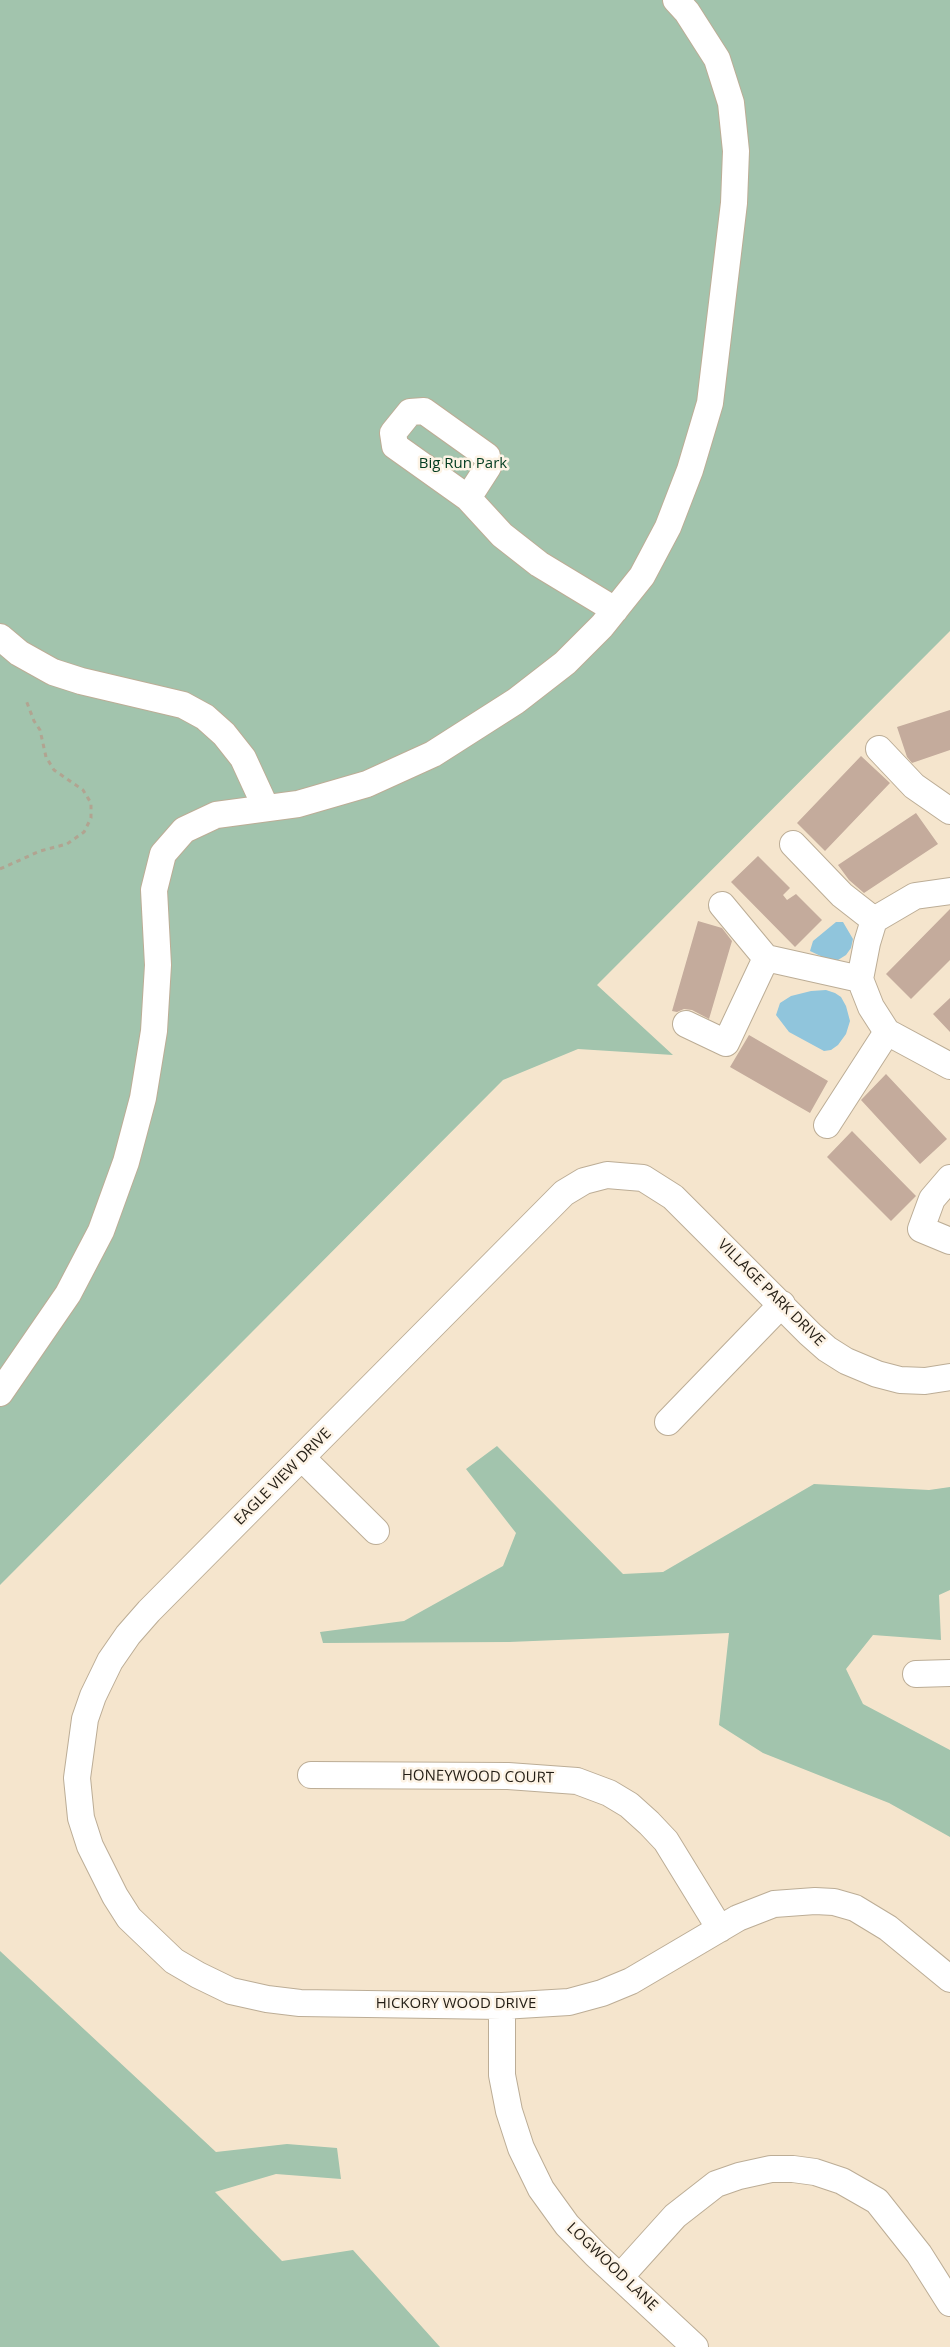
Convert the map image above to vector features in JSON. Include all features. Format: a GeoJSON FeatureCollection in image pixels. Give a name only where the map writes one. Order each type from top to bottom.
{"type":"FeatureCollection","features":[{"type":"Feature","properties":{"kind":"street"},"geometry":{"type":"LineString","coordinates":[[0,1393],[68,1294],[101,1231],[126,1162],[143,1098],[154,1031],[158,965],[154,890],[163,854],[184,830],[216,815],[298,804],[368,783],[434,754],[516,701],[565,663],[615,610],[642,576],[668,527],[690,470],[710,403],[734,203],[736,151],[731,103],[717,58],[687,12],[676,0]]}},
{"type":"Feature","properties":{"kind":"street"},"geometry":{"type":"LineString","coordinates":[[468,498],[502,535],[539,564],[615,610]]}},
{"type":"Feature","properties":{"kind":"street"},"geometry":{"type":"LineString","coordinates":[[0,637],[19,653],[53,672],[81,681],[183,705],[205,717],[224,734],[243,758],[266,808]]}},
{"type":"Feature","properties":{"kind":"street"},"geometry":{"type":"LineString","coordinates":[[879,749],[914,786],[950,812]]}},
{"type":"Feature","properties":{"kind":"street"},"geometry":{"type":"LineString","coordinates":[[793,844],[842,896],[874,920]]}},
{"type":"Feature","properties":{"kind":"street"},"geometry":{"type":"LineString","coordinates":[[949,886],[915,896],[874,920],[860,979],[871,1007],[886,1032],[950,1066]]}},
{"type":"Feature","properties":{"kind":"street"},"geometry":{"type":"LineString","coordinates":[[722,905],[766,958],[860,979]]}},
{"type":"Feature","properties":{"kind":"street"},"geometry":{"type":"LineString","coordinates":[[686,1023],[726,1043],[766,958]]}},
{"type":"Feature","properties":{"kind":"street"},"geometry":{"type":"LineString","coordinates":[[827,1125],[886,1032]]}},
{"type":"Feature","properties":{"kind":"street","name":"VILLAGE PARK DRIVE"},"geometry":{"type":"LineString","coordinates":[[607,1174],[643,1178],[673,1197],[827,1349],[877,1374],[900,1380],[925,1381],[950,1377]]}},
{"type":"Feature","properties":{"kind":"street","name":"EAGLE VIEW DRIVE"},"geometry":{"type":"LineString","coordinates":[[90,1846],[81,1818],[77,1778],[79,1750],[85,1719],[93,1696],[110,1661],[128,1635],[149,1611],[564,1193],[584,1181],[607,1174]]}},
{"type":"Feature","properties":{"kind":"street"},"geometry":{"type":"LineString","coordinates":[[950,1178],[932,1199],[921,1229],[950,1241]]}},
{"type":"Feature","properties":{"kind":"street"},"geometry":{"type":"LineString","coordinates":[[668,1422],[782,1304]]}},
{"type":"Feature","properties":{"kind":"street"},"geometry":{"type":"LineString","coordinates":[[302,1458],[376,1531]]}},
{"type":"Feature","properties":{"kind":"street"},"geometry":{"type":"LineString","coordinates":[[916,1674],[950,1673]]}},
{"type":"Feature","properties":{"kind":"street","name":"HONEYWOOD COURT"},"geometry":{"type":"LineString","coordinates":[[311,1775],[508,1776],[577,1781],[609,1793],[649,1822],[666,1841],[720,1929]]}},
{"type":"Feature","properties":{"kind":"street","name":"HICKORY WOOD DRIVE"},"geometry":{"type":"LineString","coordinates":[[90,1846],[115,1896],[129,1918],[151,1941],[174,1961],[231,1991],[267,2000],[300,2003],[502,2006],[569,2002],[602,1993],[632,1981],[738,1918],[774,1904],[815,1901],[834,1902],[855,1908],[888,1928],[950,1979]]}},
{"type":"Feature","properties":{"kind":"street","name":"LOGWOOD LANE"},"geometry":{"type":"LineString","coordinates":[[502,2006],[502,2074],[509,2110],[521,2148],[541,2188],[567,2225],[695,2347]]}},
{"type":"Feature","properties":{"kind":"street"},"geometry":{"type":"LineString","coordinates":[[620,2277],[675,2216],[716,2184],[761,2171],[793,2169],[815,2172],[842,2181],[877,2201],[919,2254],[950,2303]]}},
{"type":"Feature","properties":{"kind":"path"},"geometry":{"type":"LineString","coordinates":[[0,869],[40,851],[67,844],[84,832],[91,818],[91,803],[83,790],[54,770],[46,758],[40,730],[26,700]]}},
{"type":"Feature","properties":{"kind":"green space","name":"Big Run Park"},"geometry":{"type":"Polygon","coordinates":[[[0,0],[950,0],[950,631],[597,985],[673,1055],[578,1049],[503,1080],[0,1585],[0,0]]]}},
{"type":"Feature","properties":{"kind":"green space"},"geometry":{"type":"Polygon","coordinates":[[[497,1446],[623,1574],[663,1572],[814,1484],[929,1490],[950,1487],[950,1590],[939,1595],[941,1640],[873,1635],[846,1669],[863,1704],[950,1750],[950,1837],[889,1803],[763,1753],[719,1725],[729,1633],[509,1642],[323,1643],[320,1632],[404,1621],[503,1566],[516,1533],[466,1469],[497,1446]]]}},
{"type":"Feature","properties":{"kind":"green space"},"geometry":{"type":"Polygon","coordinates":[[[0,1951],[216,2152],[287,2144],[337,2148],[341,2179],[276,2174],[215,2192],[282,2261],[353,2250],[440,2347],[0,2347],[0,1951]]]}},
{"type":"Feature","properties":{"kind":"water"},"geometry":{"type":"Polygon","coordinates":[[[836,922],[843,922],[853,939],[846,955],[838,960],[827,959],[810,951],[813,941],[836,922]]]}},
{"type":"Feature","properties":{"kind":"water"},"geometry":{"type":"Polygon","coordinates":[[[826,990],[841,997],[850,1021],[846,1034],[838,1045],[831,1050],[824,1051],[789,1032],[776,1015],[780,1003],[791,996],[826,990]]]}},
{"type":"Feature","properties":{"kind":"building"},"geometry":{"type":"Polygon","coordinates":[[[950,710],[950,750],[912,763],[907,757],[897,727],[950,710]]]}},
{"type":"Feature","properties":{"kind":"building"},"geometry":{"type":"Polygon","coordinates":[[[861,756],[890,783],[825,851],[797,823],[861,756]]]}},
{"type":"Feature","properties":{"kind":"building"},"geometry":{"type":"Polygon","coordinates":[[[916,813],[938,844],[864,893],[849,880],[838,865],[916,813]]]}},
{"type":"Feature","properties":{"kind":"building"},"geometry":{"type":"Polygon","coordinates":[[[758,856],[790,888],[783,895],[787,900],[796,894],[822,920],[795,947],[731,882],[758,856]]]}},
{"type":"Feature","properties":{"kind":"building"},"geometry":{"type":"Polygon","coordinates":[[[950,909],[950,960],[911,999],[886,974],[950,909]]]}},
{"type":"Feature","properties":{"kind":"building"},"geometry":{"type":"Polygon","coordinates":[[[698,921],[722,928],[732,941],[709,1019],[692,1010],[672,1011],[698,921]]]}},
{"type":"Feature","properties":{"kind":"building"},"geometry":{"type":"Polygon","coordinates":[[[950,998],[950,1032],[933,1014],[950,998]]]}},
{"type":"Feature","properties":{"kind":"building"},"geometry":{"type":"Polygon","coordinates":[[[749,1035],[828,1081],[810,1113],[730,1067],[749,1035]]]}},
{"type":"Feature","properties":{"kind":"building"},"geometry":{"type":"Polygon","coordinates":[[[886,1074],[947,1139],[920,1164],[861,1100],[886,1074]]]}},
{"type":"Feature","properties":{"kind":"building"},"geometry":{"type":"Polygon","coordinates":[[[852,1131],[916,1196],[891,1221],[827,1157],[852,1131]]]}}]}
